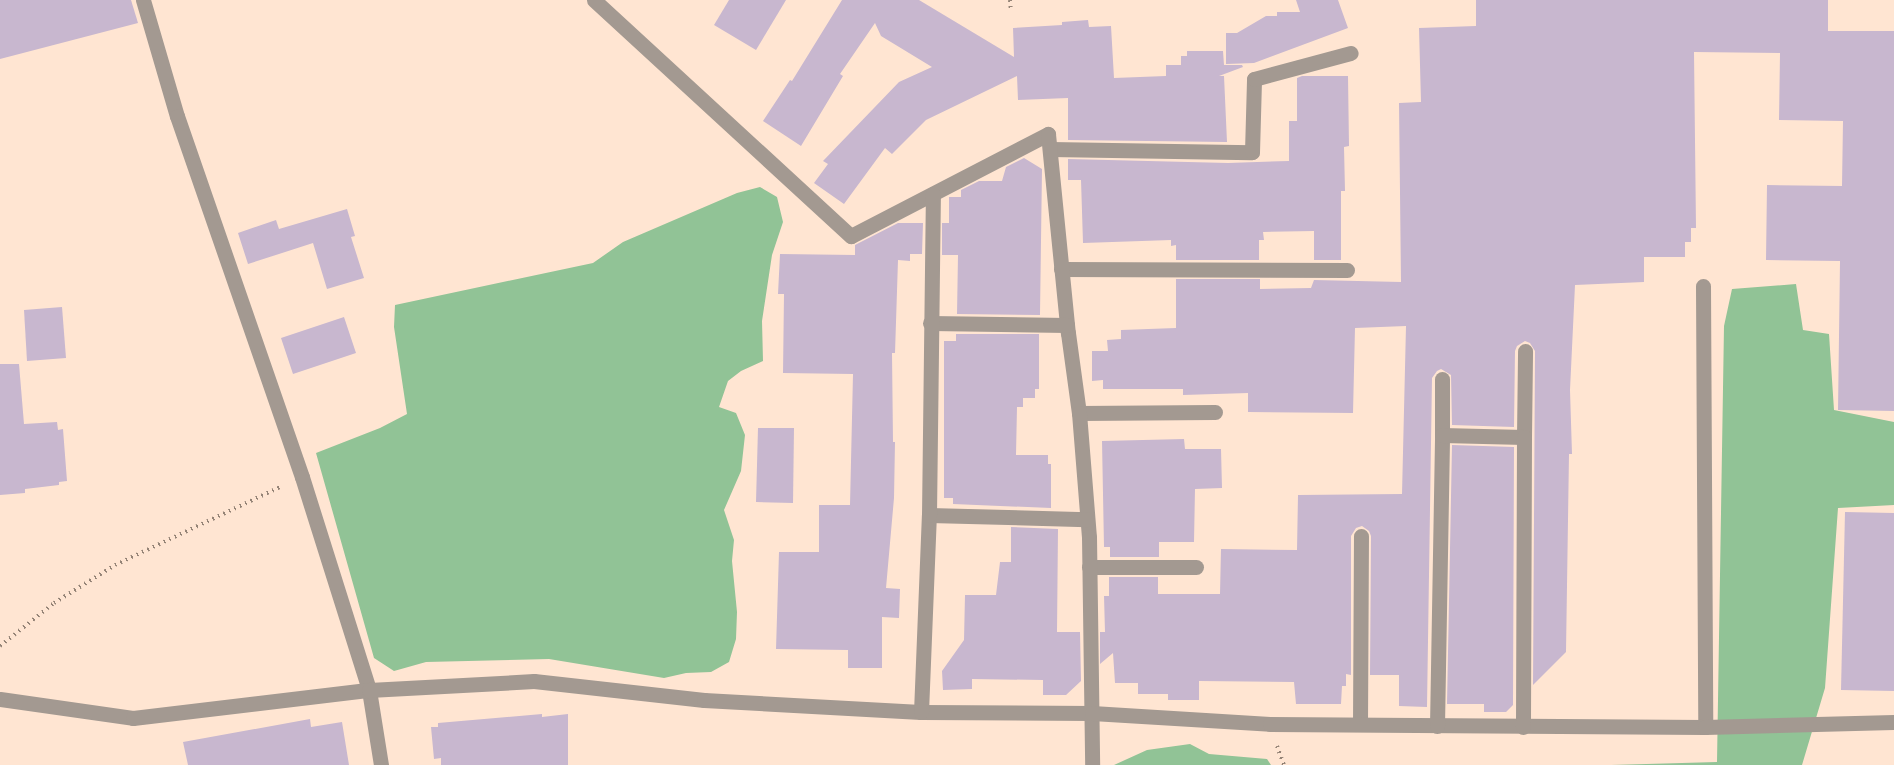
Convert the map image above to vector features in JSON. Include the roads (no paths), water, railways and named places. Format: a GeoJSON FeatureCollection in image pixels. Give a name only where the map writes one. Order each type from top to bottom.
{"type":"FeatureCollection","features":[{"type":"Feature","properties":{"kind":"street"},"geometry":{"type":"LineString","coordinates":[[143,0],[177,116],[302,477],[369,690],[381,765]]}},
{"type":"Feature","properties":{"kind":"street"},"geometry":{"type":"LineString","coordinates":[[594,0],[851,236],[1048,134],[1067,325],[1079,413],[1087,519],[1092,765]]}},
{"type":"Feature","properties":{"kind":"street"},"geometry":{"type":"LineString","coordinates":[[1050,149],[1252,152],[1254,79],[1351,53]]}},
{"type":"Feature","properties":{"kind":"street"},"geometry":{"type":"LineString","coordinates":[[921,712],[929,515],[933,194]]}},
{"type":"Feature","properties":{"kind":"street"},"geometry":{"type":"LineString","coordinates":[[1061,269],[1347,270]]}},
{"type":"Feature","properties":{"kind":"street"},"geometry":{"type":"LineString","coordinates":[[1703,286],[1705,727]]}},
{"type":"Feature","properties":{"kind":"street"},"geometry":{"type":"LineString","coordinates":[[930,323],[1067,325]]}},
{"type":"Feature","properties":{"kind":"street"},"geometry":{"type":"LineString","coordinates":[[1523,727],[1525,351]]}},
{"type":"Feature","properties":{"kind":"street"},"geometry":{"type":"LineString","coordinates":[[1437,726],[1442,379]]}},
{"type":"Feature","properties":{"kind":"street"},"geometry":{"type":"LineString","coordinates":[[1079,413],[1215,412]]}},
{"type":"Feature","properties":{"kind":"street"},"geometry":{"type":"LineString","coordinates":[[1442,435],[1524,438]]}},
{"type":"Feature","properties":{"kind":"street"},"geometry":{"type":"LineString","coordinates":[[929,515],[1087,519]]}},
{"type":"Feature","properties":{"kind":"street"},"geometry":{"type":"LineString","coordinates":[[1360,724],[1361,536]]}},
{"type":"Feature","properties":{"kind":"street"},"geometry":{"type":"LineString","coordinates":[[1089,567],[1196,567]]}},
{"type":"Feature","properties":{"kind":"street"},"geometry":{"type":"LineString","coordinates":[[0,699],[133,718],[369,690],[534,681],[704,700],[921,712],[1092,713],[1270,724],[1705,727],[1894,722]]}}]}
